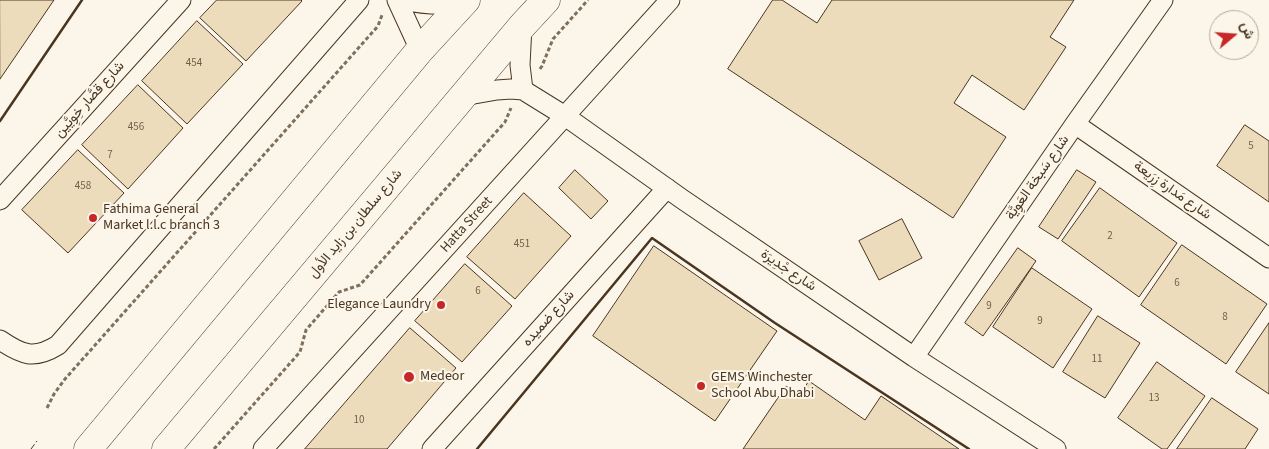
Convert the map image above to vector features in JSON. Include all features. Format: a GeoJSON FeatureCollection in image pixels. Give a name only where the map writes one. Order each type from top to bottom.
{"type":"FeatureCollection","features":[{"type":"Feature","properties":{"kind":"main road","name":"شارع سلطان بن زايد الأول"},"geometry":{"type":"LineString","coordinates":[[166,449],[522,26],[546,0]]}},
{"type":"Feature","properties":{"kind":"main road"},"geometry":{"type":"LineString","coordinates":[[88,449],[420,50],[465,2]]}},
{"type":"Feature","properties":{"kind":"street","name":"شارع قصَّار خِوِيَّين"},"geometry":{"type":"LineString","coordinates":[[0,200],[181,0]]}},
{"type":"Feature","properties":{"kind":"street"},"geometry":{"type":"LineString","coordinates":[[0,340],[16,350],[27,354],[49,351],[58,345],[359,0]]}},
{"type":"Feature","properties":{"kind":"street"},"geometry":{"type":"LineString","coordinates":[[405,0],[429,4],[465,2]]}},
{"type":"Feature","properties":{"kind":"street","name":"Hatta Street"},"geometry":{"type":"LineString","coordinates":[[263,449],[670,0]]}},
{"type":"Feature","properties":{"kind":"street","name":"شارع سَبخة العَوِيَّة"},"geometry":{"type":"LineString","coordinates":[[914,357],[1163,0]]}},
{"type":"Feature","properties":{"kind":"street"},"geometry":{"type":"LineString","coordinates":[[390,6],[420,50]]}},
{"type":"Feature","properties":{"kind":"street"},"geometry":{"type":"LineString","coordinates":[[463,96],[498,90],[518,96],[522,26]]}},
{"type":"Feature","properties":{"kind":"street","name":"شارع جْدِيرَة"},"geometry":{"type":"LineString","coordinates":[[518,96],[565,116],[914,357],[1056,449]]}},
{"type":"Feature","properties":{"kind":"street","name":"شارع مَدارة زِرَيعة"},"geometry":{"type":"LineString","coordinates":[[1075,124],[1269,258]]}},
{"type":"Feature","properties":{"kind":"street","name":"شارع ضميده"},"geometry":{"type":"LineString","coordinates":[[432,449],[667,188]]}},
{"type":"Feature","properties":{"kind":"path"},"geometry":{"type":"LineString","coordinates":[[537,72],[542,66],[553,39],[588,0]]}},
{"type":"Feature","properties":{"kind":"path"},"geometry":{"type":"LineString","coordinates":[[47,408],[65,379],[378,26],[390,6]]}},
{"type":"Feature","properties":{"kind":"path"},"geometry":{"type":"LineString","coordinates":[[214,449],[300,352],[306,330],[339,292],[360,285],[505,122],[518,96]]}},
{"type":"Feature","properties":{"kind":"building"},"geometry":{"type":"Polygon","coordinates":[[[0,0],[54,0],[0,79],[0,0]]]}},
{"type":"Feature","properties":{"kind":"building"},"geometry":{"type":"Polygon","coordinates":[[[217,0],[302,1],[246,61],[200,18],[217,0]]]}},
{"type":"Feature","properties":{"kind":"building"},"geometry":{"type":"Polygon","coordinates":[[[773,0],[782,0],[817,23],[832,0],[1074,0],[1050,37],[1066,47],[1024,110],[972,75],[954,103],[1006,137],[953,218],[728,69],[773,0]]]}},
{"type":"Feature","properties":{"kind":"building"},"geometry":{"type":"Polygon","coordinates":[[[197,21],[243,64],[187,124],[142,81],[197,21]]]}},
{"type":"Feature","properties":{"kind":"building"},"geometry":{"type":"Polygon","coordinates":[[[138,85],[183,128],[128,189],[82,145],[138,85]]]}},
{"type":"Feature","properties":{"kind":"building"},"geometry":{"type":"Polygon","coordinates":[[[1245,125],[1269,141],[1269,202],[1217,166],[1245,125]]]}},
{"type":"Feature","properties":{"kind":"building"},"geometry":{"type":"Polygon","coordinates":[[[78,150],[124,193],[68,253],[22,210],[78,150]]]}},
{"type":"Feature","properties":{"kind":"building"},"geometry":{"type":"Polygon","coordinates":[[[575,170],[608,201],[591,219],[559,188],[575,170]]]}},
{"type":"Feature","properties":{"kind":"building"},"geometry":{"type":"Polygon","coordinates":[[[1077,170],[1096,182],[1058,239],[1039,227],[1077,170]]]}},
{"type":"Feature","properties":{"kind":"building"},"geometry":{"type":"Polygon","coordinates":[[[1100,188],[1177,243],[1139,297],[1062,241],[1100,188]]]}},
{"type":"Feature","properties":{"kind":"building"},"geometry":{"type":"Polygon","coordinates":[[[524,193],[571,236],[515,299],[467,257],[524,193]]]}},
{"type":"Feature","properties":{"kind":"building"},"geometry":{"type":"Polygon","coordinates":[[[902,219],[922,258],[879,280],[859,241],[902,219]]]}},
{"type":"Feature","properties":{"kind":"building"},"geometry":{"type":"Polygon","coordinates":[[[1182,245],[1267,304],[1226,364],[1141,305],[1182,245]]]}},
{"type":"Feature","properties":{"kind":"building"},"geometry":{"type":"Polygon","coordinates":[[[654,246],[777,331],[715,421],[593,336],[654,246]]]}},
{"type":"Feature","properties":{"kind":"building"},"geometry":{"type":"Polygon","coordinates":[[[1018,248],[1036,261],[983,336],[965,323],[1018,248]]]}},
{"type":"Feature","properties":{"kind":"building"},"geometry":{"type":"Polygon","coordinates":[[[465,264],[512,306],[462,362],[415,321],[465,264]]]}},
{"type":"Feature","properties":{"kind":"building"},"geometry":{"type":"Polygon","coordinates":[[[1032,268],[1092,309],[1053,368],[993,327],[1032,268]]]}},
{"type":"Feature","properties":{"kind":"building"},"geometry":{"type":"Polygon","coordinates":[[[1098,316],[1140,343],[1105,398],[1063,372],[1098,316]]]}},
{"type":"Feature","properties":{"kind":"building"},"geometry":{"type":"Polygon","coordinates":[[[1269,323],[1269,394],[1236,372],[1269,323]]]}},
{"type":"Feature","properties":{"kind":"building","name":"Medeor"},"geometry":{"type":"Polygon","coordinates":[[[410,328],[456,368],[387,449],[305,449],[410,328]]]}},
{"type":"Feature","properties":{"kind":"building"},"geometry":{"type":"Polygon","coordinates":[[[1157,362],[1205,396],[1167,449],[1162,449],[1118,418],[1157,362]]]}},
{"type":"Feature","properties":{"kind":"building"},"geometry":{"type":"Polygon","coordinates":[[[809,381],[865,420],[881,396],[959,449],[743,449],[786,386],[800,395],[809,381]]]}},
{"type":"Feature","properties":{"kind":"building"},"geometry":{"type":"Polygon","coordinates":[[[1212,398],[1258,429],[1245,449],[1177,449],[1212,398]]]}},
{"type":"Feature","properties":{"kind":"fence"},"geometry":{"type":"LineString","coordinates":[[31,449],[37,441]]}},
{"type":"Feature","properties":{"kind":"wall"},"geometry":{"type":"LineString","coordinates":[[0,121],[82,0]]}},
{"type":"Feature","properties":{"kind":"wall"},"geometry":{"type":"LineString","coordinates":[[477,449],[652,238],[775,323],[969,449]]}},
{"type":"Feature","properties":{"kind":"place","name":"Fathima General Market l.l.c branch 3"},"geometry":{"type":"Point","coordinates":[93,218]}},
{"type":"Feature","properties":{"kind":"place","name":"Elegance Laundry"},"geometry":{"type":"Point","coordinates":[441,305]}},
{"type":"Feature","properties":{"kind":"place","name":"Medeor"},"geometry":{"type":"Point","coordinates":[409,377]}},
{"type":"Feature","properties":{"kind":"place","name":"GEMS Winchester School Abu Dhabi"},"geometry":{"type":"Point","coordinates":[701,386]}}]}
